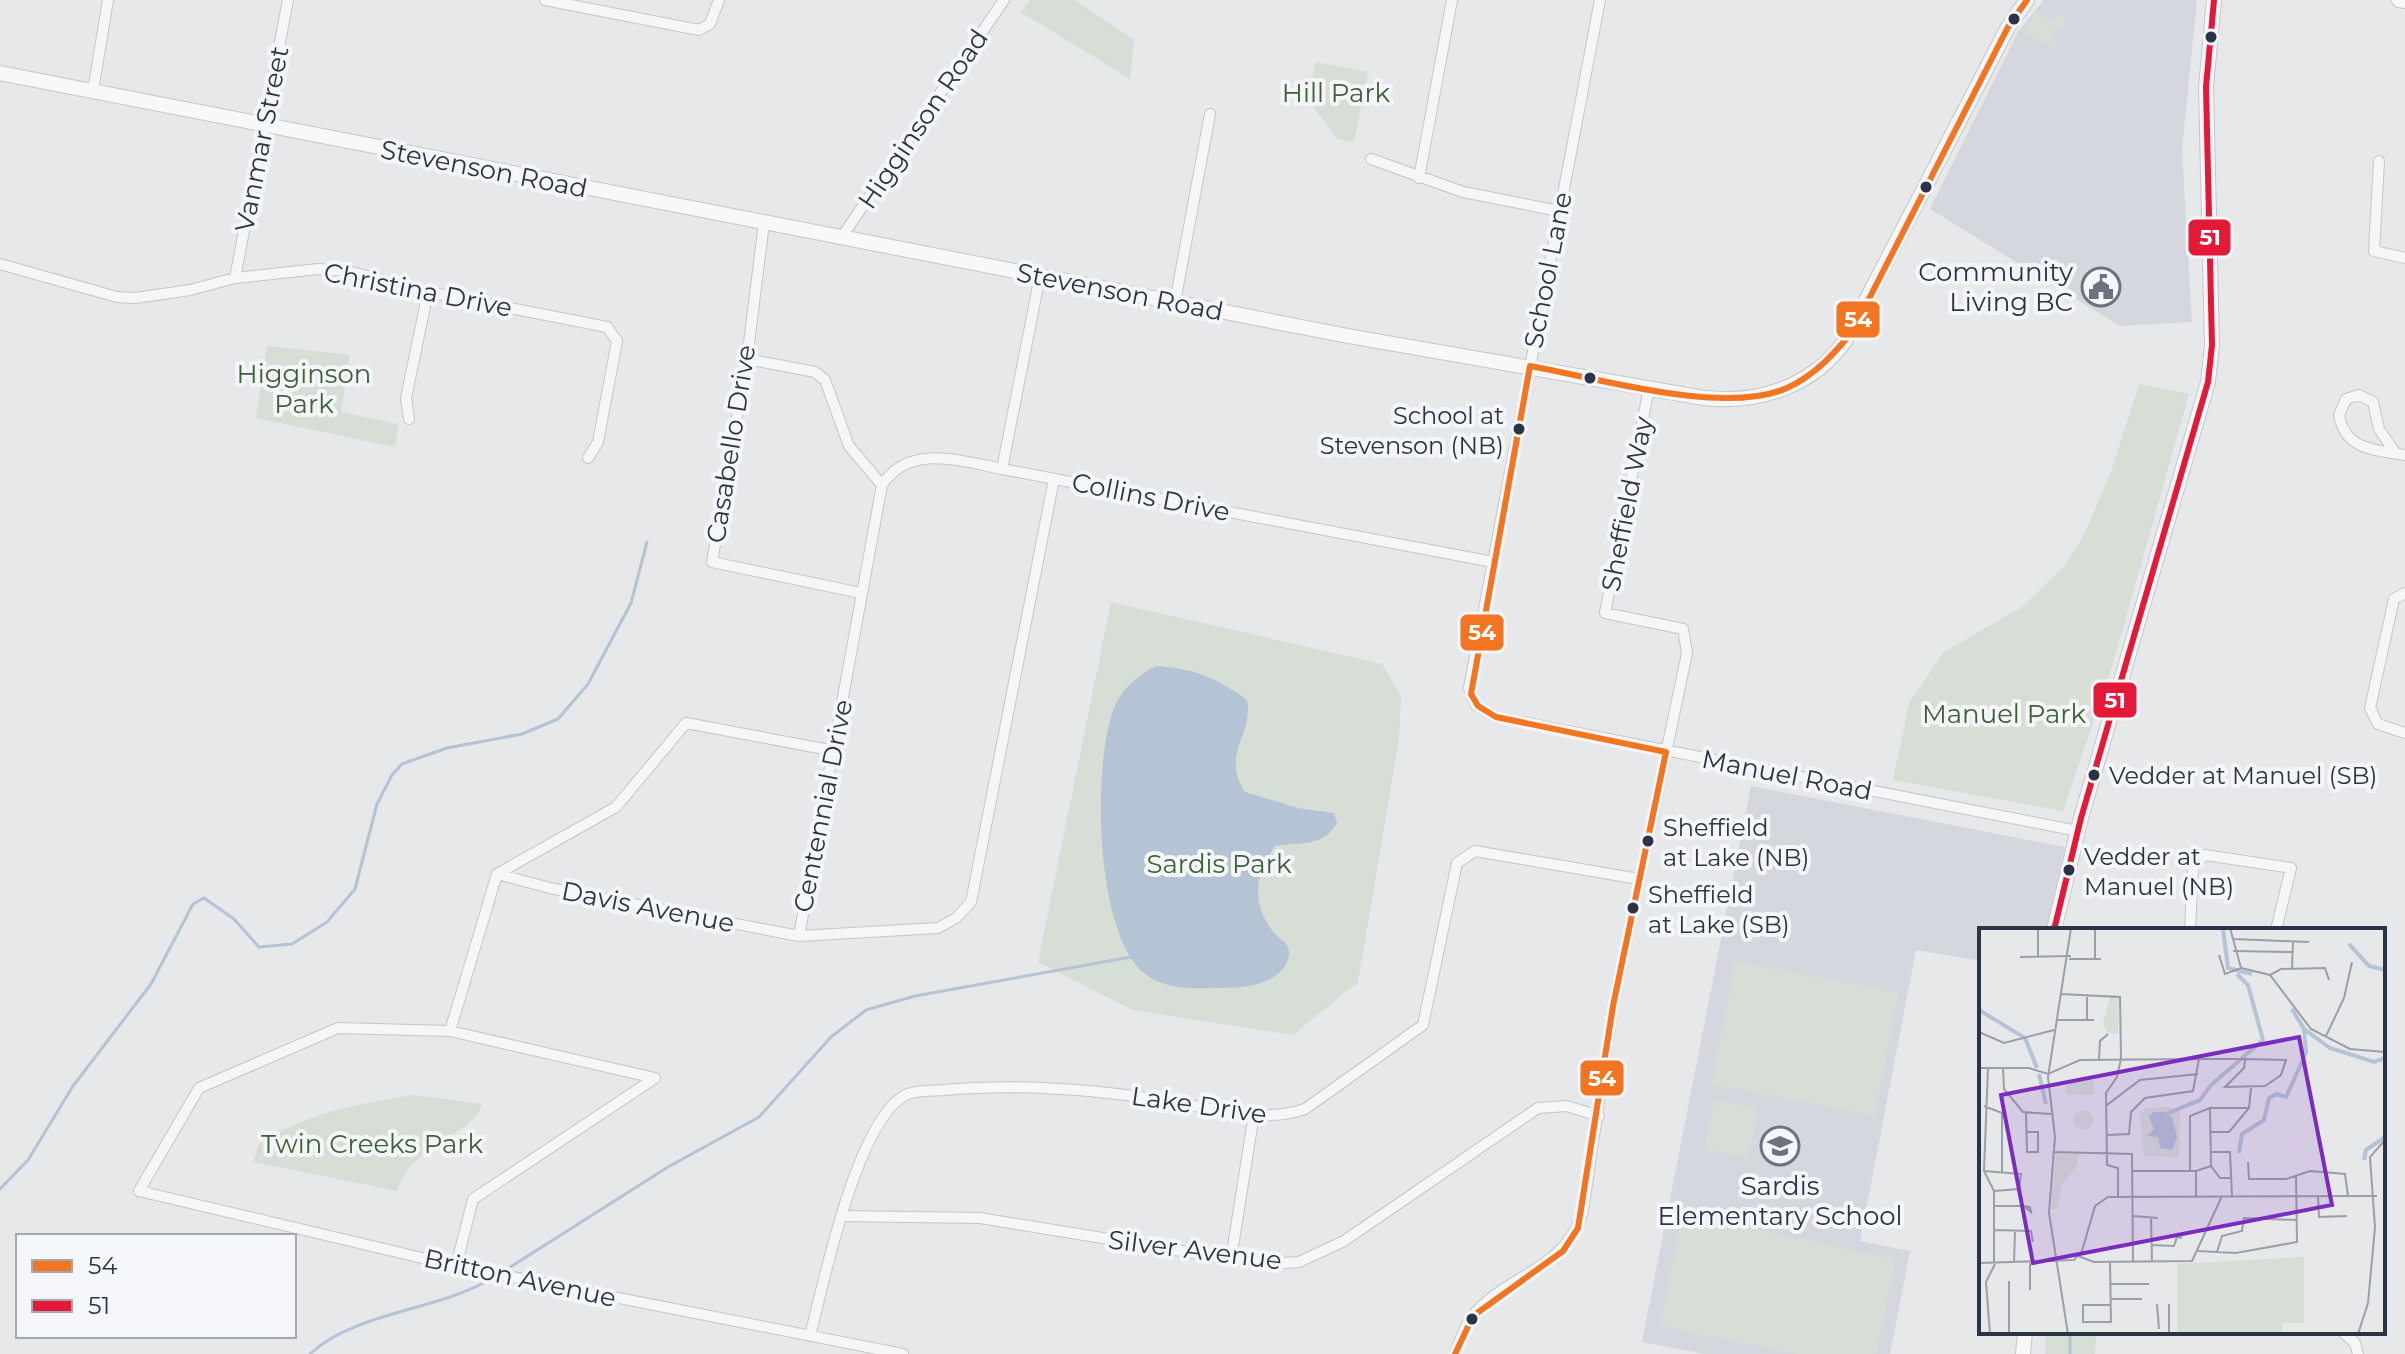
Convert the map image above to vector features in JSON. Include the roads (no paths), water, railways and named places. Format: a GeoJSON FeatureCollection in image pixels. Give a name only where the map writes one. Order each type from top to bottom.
{"type":"FeatureCollection","features":[{"type":"Feature","properties":{"kind":"street"},"geometry":{"type":"LineString","coordinates":[[93,91],[108,0]]}},
{"type":"Feature","properties":{"kind":"street","name":"Vanmar Street"},"geometry":{"type":"LineString","coordinates":[[235,278],[288,0]]}},
{"type":"Feature","properties":{"kind":"street"},"geometry":{"type":"LineString","coordinates":[[545,0],[699,30],[710,24],[719,0]]}},
{"type":"Feature","properties":{"kind":"street","name":"Higginson Road"},"geometry":{"type":"LineString","coordinates":[[841,238],[1004,0]]}},
{"type":"Feature","properties":{"kind":"street"},"geometry":{"type":"LineString","coordinates":[[1419,178],[1452,0]]}},
{"type":"Feature","properties":{"kind":"street","name":"School Lane"},"geometry":{"type":"LineString","coordinates":[[1496,717],[1476,705],[1469,688],[1600,0]]}},
{"type":"Feature","properties":{"kind":"street","name":"Stevenson Road"},"geometry":{"type":"LineString","coordinates":[[0,73],[1175,302],[1726,400],[1763,396],[1796,383],[1832,357],[1852,332],[1983,74],[2027,0]]}},
{"type":"Feature","properties":{"kind":"street"},"geometry":{"type":"LineString","coordinates":[[2399,0],[2405,1]]}},
{"type":"Feature","properties":{"kind":"street"},"geometry":{"type":"LineString","coordinates":[[2054,928],[2078,831],[2208,382],[2212,345],[2206,87],[2213,2]]}},
{"type":"Feature","properties":{"kind":"street"},"geometry":{"type":"LineString","coordinates":[[1175,302],[1210,114]]}},
{"type":"Feature","properties":{"kind":"street"},"geometry":{"type":"LineString","coordinates":[[1371,159],[1463,192],[1559,211]]}},
{"type":"Feature","properties":{"kind":"street"},"geometry":{"type":"LineString","coordinates":[[2379,161],[2374,251],[2405,258]]}},
{"type":"Feature","properties":{"kind":"street","name":"Casabello Drive"},"geometry":{"type":"LineString","coordinates":[[764,223],[747,359],[712,562],[861,593]]}},
{"type":"Feature","properties":{"kind":"street","name":"Christina Drive"},"geometry":{"type":"LineString","coordinates":[[0,264],[117,297],[135,298],[190,290],[235,278],[318,269],[348,271],[428,292],[607,327],[617,341],[598,442],[588,458]]}},
{"type":"Feature","properties":{"kind":"street"},"geometry":{"type":"LineString","coordinates":[[747,359],[815,372],[825,380],[849,446],[882,485],[890,474],[914,459],[942,458],[1002,469],[1040,276]]}},
{"type":"Feature","properties":{"kind":"street"},"geometry":{"type":"LineString","coordinates":[[409,419],[406,398],[428,292]]}},
{"type":"Feature","properties":{"kind":"street","name":"Sheffield Way"},"geometry":{"type":"LineString","coordinates":[[1455,1354],[1473,1316],[1571,1242],[1583,1211],[1610,1025],[1687,653],[1683,629],[1605,613],[1649,388]]}},
{"type":"Feature","properties":{"kind":"street"},"geometry":{"type":"LineString","coordinates":[[2359,395],[2373,402],[2379,429],[2400,455],[2358,446],[2349,440],[2339,415],[2346,399],[2359,395]]}},
{"type":"Feature","properties":{"kind":"street","name":"Collins Drive"},"geometry":{"type":"LineString","coordinates":[[1002,469],[1493,562]]}},
{"type":"Feature","properties":{"kind":"street","name":"Centennial Drive"},"geometry":{"type":"LineString","coordinates":[[882,485],[799,936],[938,928],[956,918],[971,902],[1054,479]]}},
{"type":"Feature","properties":{"kind":"street"},"geometry":{"type":"LineString","coordinates":[[2405,593],[2394,599],[2370,708],[2378,724],[2405,733]]}},
{"type":"Feature","properties":{"kind":"street","name":"Manuel Road"},"geometry":{"type":"LineString","coordinates":[[1496,717],[2078,831]]}},
{"type":"Feature","properties":{"kind":"street"},"geometry":{"type":"LineString","coordinates":[[456,1266],[473,1199],[655,1078],[450,1031],[497,874],[616,807],[686,723],[835,751]]}},
{"type":"Feature","properties":{"kind":"street","name":"Lake Drive"},"geometry":{"type":"LineString","coordinates":[[810,1336],[841,1216],[875,1126],[907,1094],[964,1088],[1073,1087],[1254,1114],[1277,1116],[1305,1109],[1423,1025],[1457,863],[1466,855],[1475,851],[1639,879]]}},
{"type":"Feature","properties":{"kind":"street"},"geometry":{"type":"LineString","coordinates":[[2190,928],[2193,866],[2205,855],[2291,868],[2285,907],[2277,928]]}},
{"type":"Feature","properties":{"kind":"street","name":"Davis Avenue"},"geometry":{"type":"LineString","coordinates":[[497,874],[550,888],[799,936]]}},
{"type":"Feature","properties":{"kind":"street","name":"Britton Avenue"},"geometry":{"type":"LineString","coordinates":[[450,1031],[338,1028],[199,1088],[139,1191],[456,1266],[903,1354]]}},
{"type":"Feature","properties":{"kind":"street","name":"Silver Avenue"},"geometry":{"type":"LineString","coordinates":[[841,1216],[980,1218],[1266,1264],[1299,1262],[1344,1241],[1538,1108],[1567,1106],[1599,1116]]}},
{"type":"Feature","properties":{"kind":"street"},"geometry":{"type":"LineString","coordinates":[[1231,1259],[1254,1114]]}},
{"type":"Feature","properties":{"kind":"street"},"geometry":{"type":"LineString","coordinates":[[2023,1354],[2025,1334]]}},
{"type":"Feature","properties":{"kind":"street"},"geometry":{"type":"LineString","coordinates":[[2345,1334],[2355,1343],[2358,1354]]}},
{"type":"Feature","properties":{"kind":"water"},"geometry":{"type":"Polygon","coordinates":[[[1156,666],[1183,669],[1204,676],[1247,700],[1246,724],[1236,755],[1238,779],[1245,792],[1298,808],[1334,813],[1337,823],[1325,836],[1310,842],[1275,846],[1263,868],[1258,890],[1262,912],[1275,934],[1287,945],[1289,953],[1282,970],[1259,984],[1196,988],[1160,982],[1144,973],[1128,952],[1116,923],[1102,849],[1102,772],[1106,740],[1119,698],[1135,680],[1156,666]]]}},
{"type":"Feature","properties":{"kind":"waterway"},"geometry":{"type":"LineString","coordinates":[[0,1189],[28,1160],[73,1086],[151,984],[193,904],[204,898],[234,919],[259,947],[292,944],[327,922],[355,889],[377,804],[392,775],[402,764],[447,748],[522,734],[558,719],[588,684],[631,603],[647,542]]}},
{"type":"Feature","properties":{"kind":"waterway"},"geometry":{"type":"LineString","coordinates":[[504,1271],[668,1167],[759,1117],[831,1037],[866,1010],[915,996],[1131,957]]}},
{"type":"Feature","properties":{"kind":"waterway"},"geometry":{"type":"LineString","coordinates":[[310,1354],[351,1329],[449,1297],[494,1277]]}},
{"type":"Feature","properties":{"kind":"waterway"},"geometry":{"type":"LineString","coordinates":[[2070,1334],[2070,1354]]}},
{"type":"Feature","properties":{"kind":"place","name":"Community Living BC"},"geometry":{"type":"Point","coordinates":[2101,287]}},
{"type":"Feature","properties":{"kind":"place","name":"School at Stevenson (NB)"},"geometry":{"type":"Point","coordinates":[1519,429]}},
{"type":"Feature","properties":{"kind":"place","name":"Vedder at Manuel (SB)"},"geometry":{"type":"Point","coordinates":[2094,775]}},
{"type":"Feature","properties":{"kind":"place","name":"Sheffield at Lake (NB)"},"geometry":{"type":"Point","coordinates":[1648,841]}},
{"type":"Feature","properties":{"kind":"place","name":"Vedder at Manuel (NB)"},"geometry":{"type":"Point","coordinates":[2069,870]}},
{"type":"Feature","properties":{"kind":"place","name":"Sheffield at Lake (SB)"},"geometry":{"type":"Point","coordinates":[1633,908]}},
{"type":"Feature","properties":{"kind":"place","name":"Sardis Elementary School"},"geometry":{"type":"Point","coordinates":[1780,1146]}},
{"type":"Feature","properties":{"kind":"park label","name":"Hill Park"},"geometry":{"type":"Point","coordinates":[1336,93]}},
{"type":"Feature","properties":{"kind":"park label","name":"Higginson Park"},"geometry":{"type":"Point","coordinates":[304,389]}},
{"type":"Feature","properties":{"kind":"park label","name":"Manuel Park"},"geometry":{"type":"Point","coordinates":[2004,714]}},
{"type":"Feature","properties":{"kind":"park label","name":"Sardis Park"},"geometry":{"type":"Point","coordinates":[1219,864]}},
{"type":"Feature","properties":{"kind":"park label","name":"Twin Creeks Park"},"geometry":{"type":"Point","coordinates":[372,1144]}}]}
